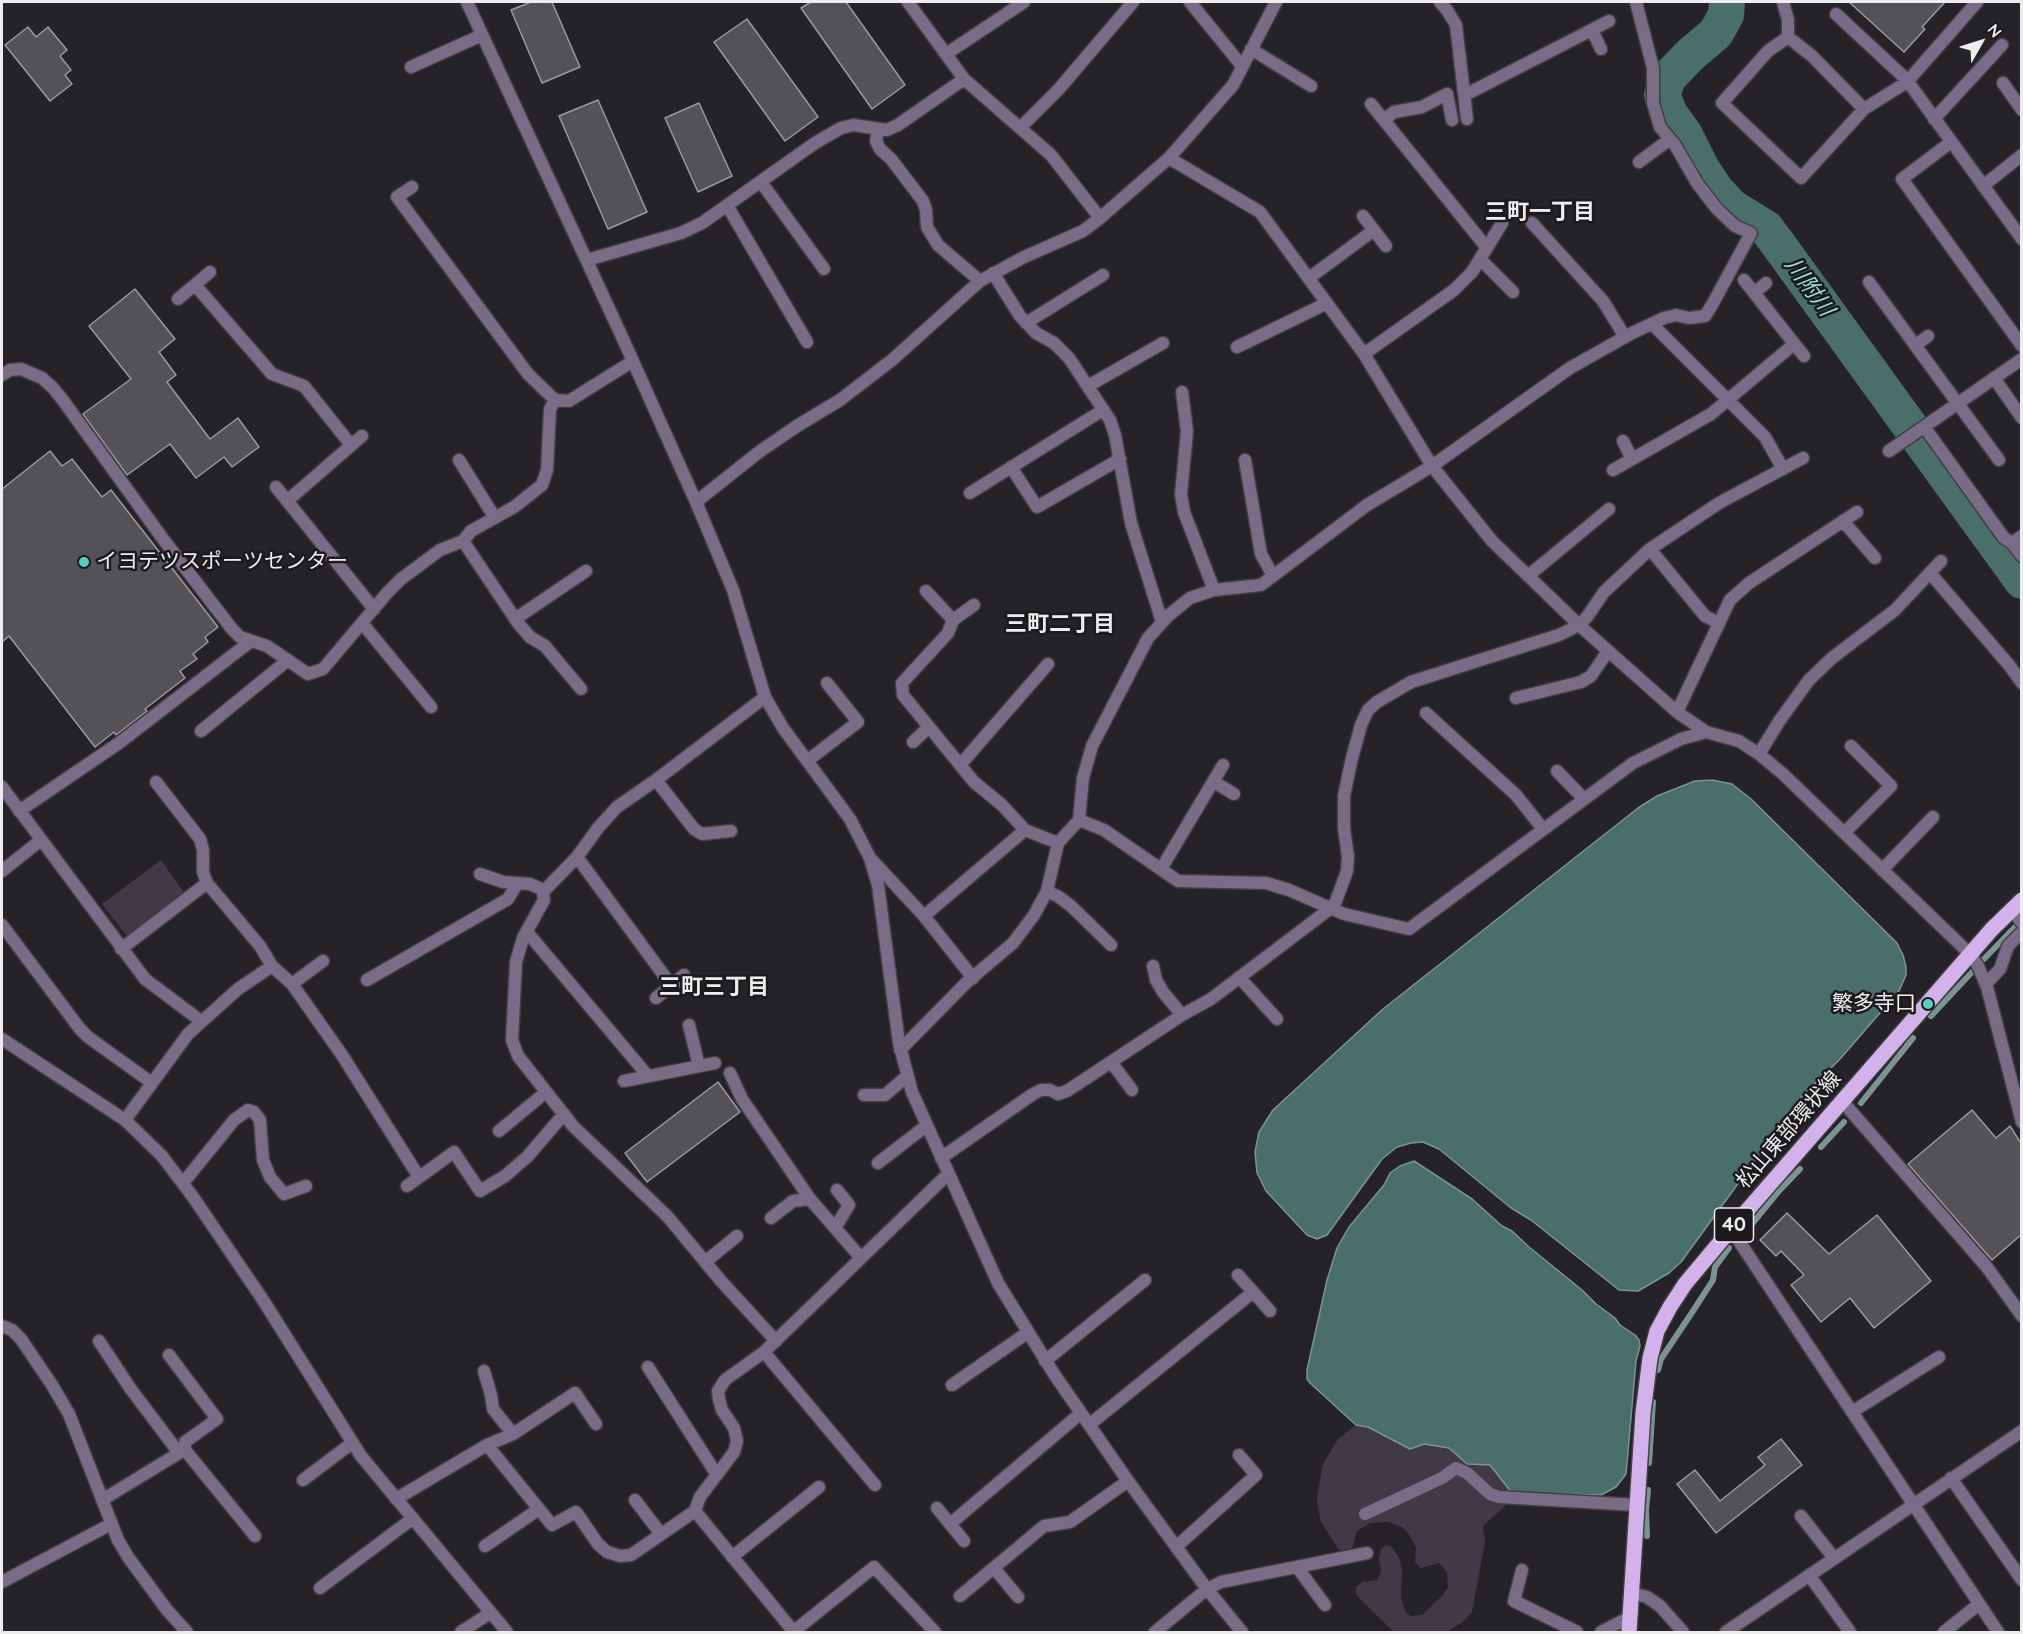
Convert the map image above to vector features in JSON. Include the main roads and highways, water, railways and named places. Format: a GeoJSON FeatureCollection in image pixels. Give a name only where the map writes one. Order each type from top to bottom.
{"type":"FeatureCollection","features":[{"type":"Feature","properties":{"kind":"main road","name":"松山東部環状線"},"geometry":{"type":"LineString","coordinates":[[1629,1632],[1643,1413],[1650,1358],[1657,1331],[1685,1284],[1731,1229],[1970,954],[2017,905]]}},
{"type":"Feature","properties":{"kind":"waterway","name":"川附川"},"geometry":{"type":"LineString","coordinates":[[1727,2],[1726,15],[1716,33],[1668,78],[1662,95],[1670,114],[1685,135],[1702,169],[1716,190],[1732,207],[1766,228],[2022,581]]}},
{"type":"Feature","properties":{"kind":"waterway"},"geometry":{"type":"LineString","coordinates":[[1984,959],[2015,927]]}},
{"type":"Feature","properties":{"kind":"waterway"},"geometry":{"type":"LineString","coordinates":[[1931,1016],[1973,971]]}},
{"type":"Feature","properties":{"kind":"waterway"},"geometry":{"type":"LineString","coordinates":[[1861,1103],[1913,1038]]}},
{"type":"Feature","properties":{"kind":"waterway"},"geometry":{"type":"LineString","coordinates":[[1821,1147],[1844,1122]]}},
{"type":"Feature","properties":{"kind":"waterway"},"geometry":{"type":"LineString","coordinates":[[1747,1230],[1800,1169]]}},
{"type":"Feature","properties":{"kind":"waterway"},"geometry":{"type":"LineString","coordinates":[[1658,1370],[1661,1359],[1713,1280],[1715,1267],[1729,1248]]}},
{"type":"Feature","properties":{"kind":"waterway"},"geometry":{"type":"LineString","coordinates":[[1649,1463],[1653,1402]]}},
{"type":"Feature","properties":{"kind":"waterway"},"geometry":{"type":"LineString","coordinates":[[1647,1536],[1648,1490]]}},
{"type":"Feature","properties":{"kind":"place","name":"イヨテツスポーツセンター"},"geometry":{"type":"Point","coordinates":[84,562]}},
{"type":"Feature","properties":{"kind":"place","name":"繁多寺口"},"geometry":{"type":"Point","coordinates":[1928,1004]}},
{"type":"Feature","properties":{"kind":"district","name":"三町一丁目"},"geometry":{"type":"Point","coordinates":[1540,212]}},
{"type":"Feature","properties":{"kind":"district","name":"三町二丁目"},"geometry":{"type":"Point","coordinates":[1060,624]}},
{"type":"Feature","properties":{"kind":"district","name":"三町三丁目"},"geometry":{"type":"Point","coordinates":[714,987]}}]}
